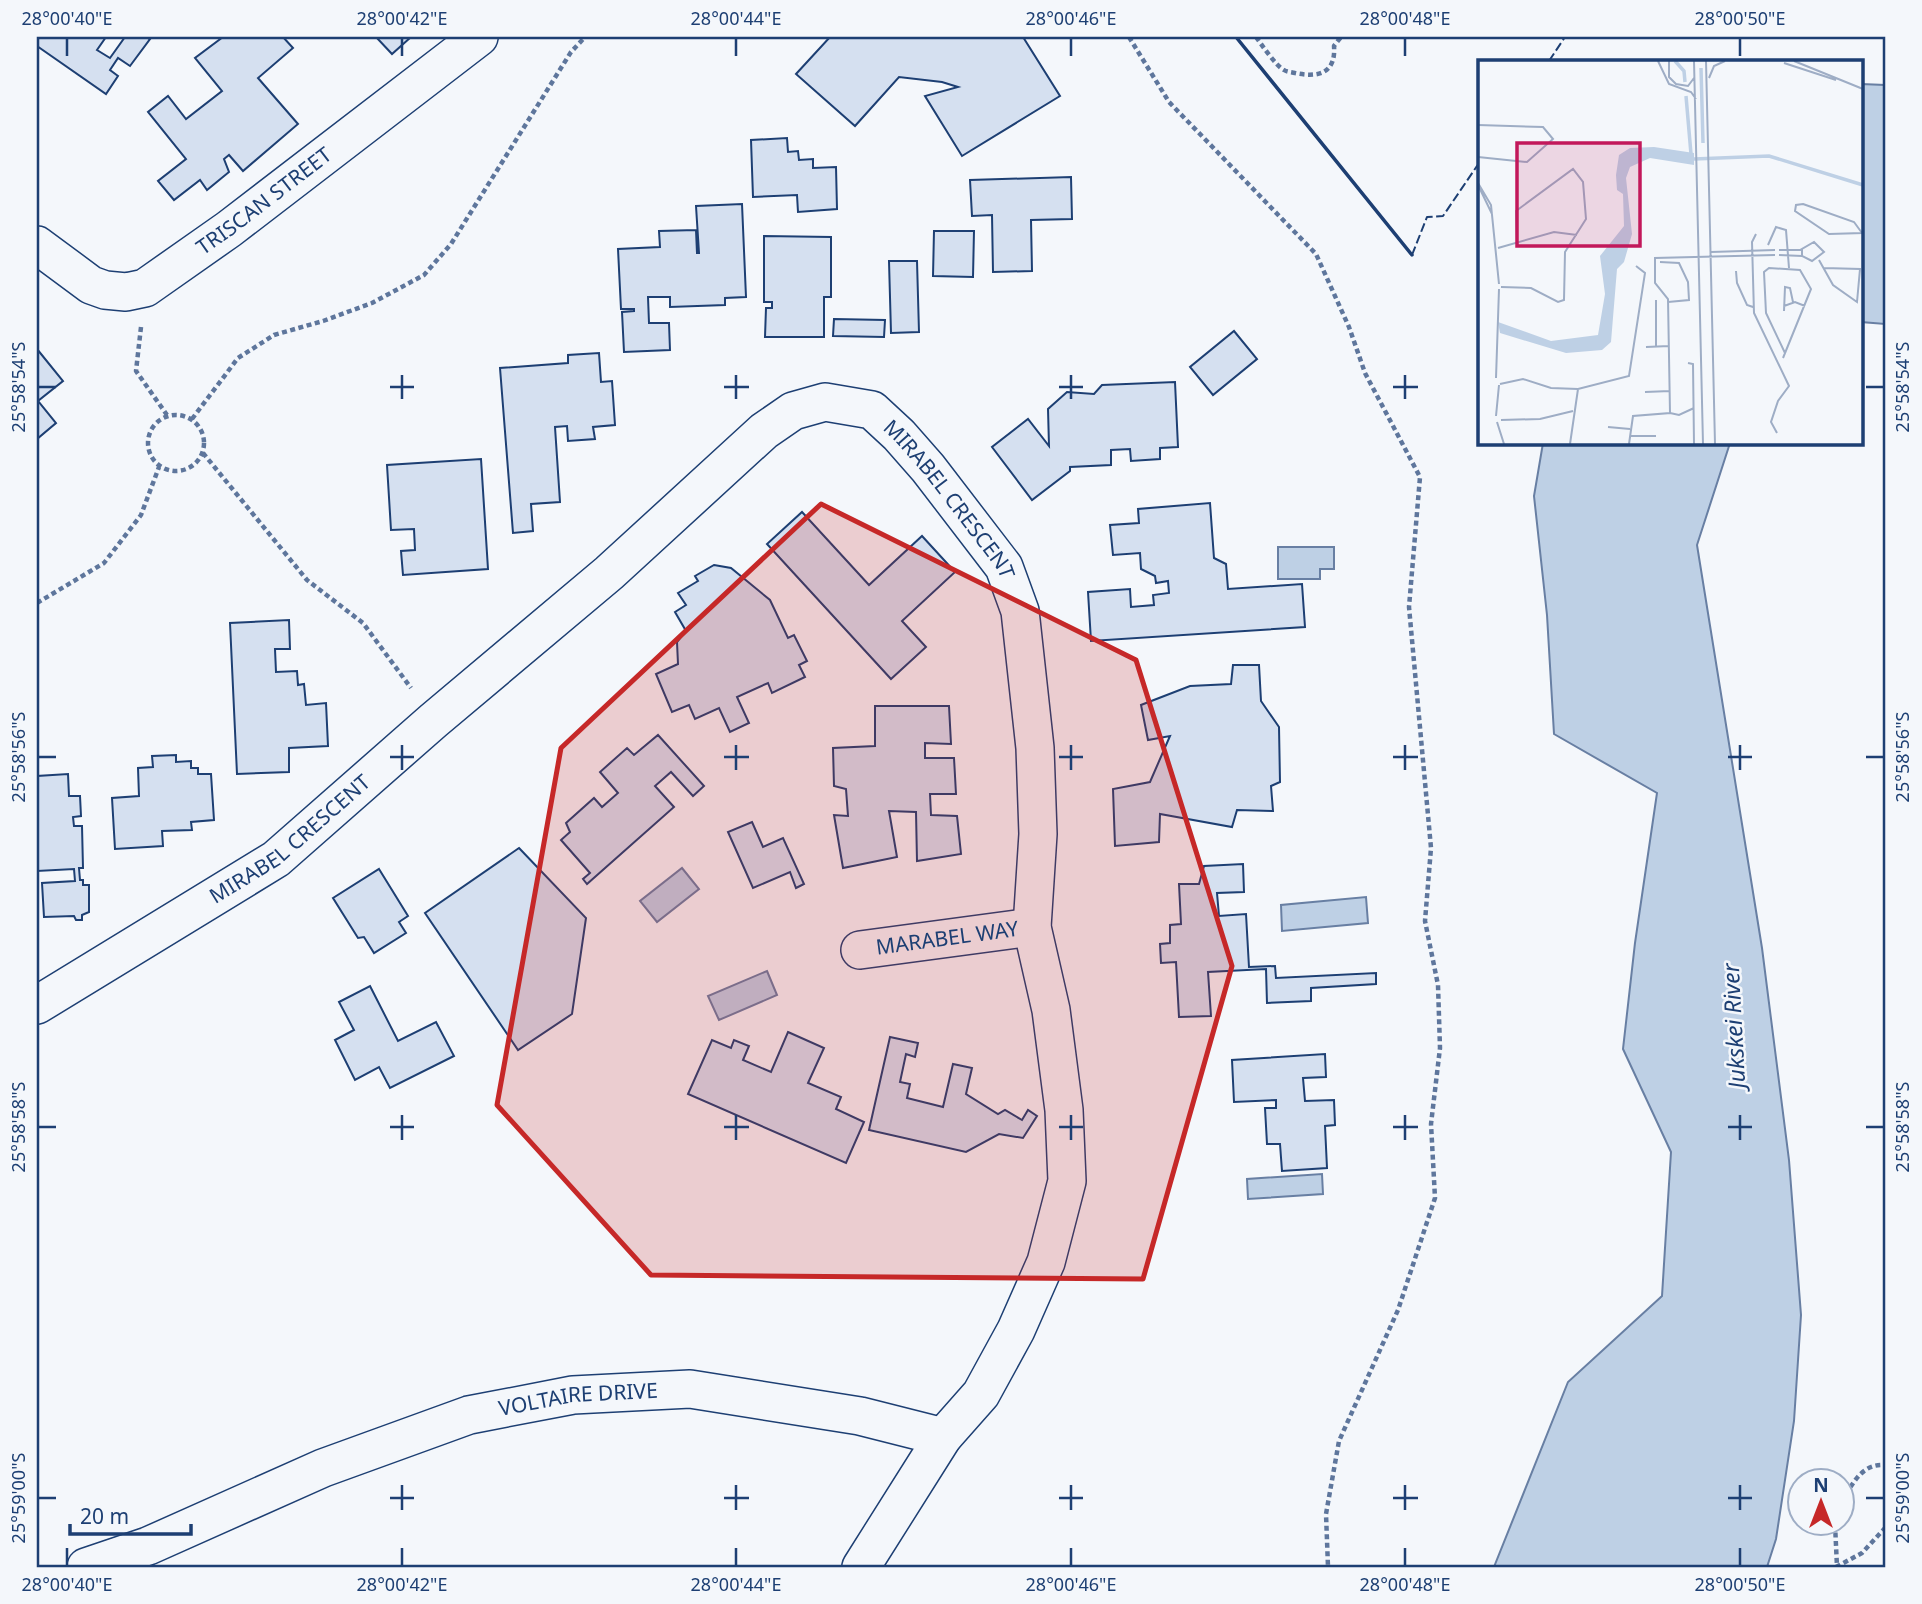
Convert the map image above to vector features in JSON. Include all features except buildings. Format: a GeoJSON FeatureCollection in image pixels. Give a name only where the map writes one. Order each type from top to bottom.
{"type":"FeatureCollection","features":[{"type":"Feature","properties":{"kind":"street","name":"TRISCAN STREET"},"geometry":{"type":"LineString","coordinates":[[145,288],[229,229],[479,37]]}},
{"type":"Feature","properties":{"kind":"street"},"geometry":{"type":"LineString","coordinates":[[37,245],[91,285],[104,290],[126,292],[145,288]]}},
{"type":"Feature","properties":{"kind":"street","name":"MIRABEL CRESCENT"},"geometry":{"type":"LineString","coordinates":[[37,1005],[275,859],[433,720],[609,573],[764,431],[793,411],[825,402],[872,410],[928,468],[1004,567],[1020,611],[1035,748],[1038,834],[1032,927],[1052,1022],[1064,1110],[1067,1181],[1046,1262],[1016,1330],[981,1394],[943,1437]]}},
{"type":"Feature","properties":{"kind":"street","name":"MARABEL WAY"},"geometry":{"type":"LineString","coordinates":[[860,950],[1032,927]]}},
{"type":"Feature","properties":{"kind":"street","name":"VOLTAIRE DRIVE"},"geometry":{"type":"LineString","coordinates":[[86,1567],[148,1546],[323,1468],[469,1415],[573,1395],[690,1390],[860,1416],[943,1437]]}},
{"type":"Feature","properties":{"kind":"street"},"geometry":{"type":"LineString","coordinates":[[861,1567],[943,1437]]}},
{"type":"Feature","properties":{"kind":"path"},"geometry":{"type":"LineString","coordinates":[[192,419],[238,358],[274,335],[372,303],[424,275],[451,244],[571,52],[585,37]]}},
{"type":"Feature","properties":{"kind":"path"},"geometry":{"type":"LineString","coordinates":[[1129,37],[1169,102],[1316,254],[1349,327],[1365,373],[1420,477],[1409,607],[1430,848],[1425,921],[1438,985],[1440,1048],[1431,1124],[1435,1198],[1398,1310],[1339,1441],[1326,1514],[1328,1567]]}},
{"type":"Feature","properties":{"kind":"path"},"geometry":{"type":"LineString","coordinates":[[1256,37],[1284,70],[1305,75],[1320,74],[1330,68],[1335,58],[1334,46],[1341,37]]}},
{"type":"Feature","properties":{"kind":"path"},"geometry":{"type":"LineString","coordinates":[[145,288],[136,371],[167,415]]}},
{"type":"Feature","properties":{"kind":"path"},"geometry":{"type":"LineString","coordinates":[[167,415],[192,419],[200,429],[204,441],[203,453],[195,464],[185,471],[171,471],[159,467],[150,457],[148,433],[156,422],[167,415]]}},
{"type":"Feature","properties":{"kind":"path"},"geometry":{"type":"LineString","coordinates":[[203,453],[307,580],[363,623],[433,720]]}},
{"type":"Feature","properties":{"kind":"path"},"geometry":{"type":"LineString","coordinates":[[37,603],[104,563],[141,515],[159,467]]}},
{"type":"Feature","properties":{"kind":"path"},"geometry":{"type":"LineString","coordinates":[[1856,1481],[1870,1466],[1885,1465]]}},
{"type":"Feature","properties":{"kind":"path"},"geometry":{"type":"LineString","coordinates":[[1835,1538],[1836,1567],[1862,1553],[1885,1528]]}},
{"type":"Feature","properties":{"kind":"highlighted area"},"geometry":{"type":"Polygon","coordinates":[[[821,504],[1136,660],[1232,966],[1143,1279],[651,1275],[497,1105],[561,748],[821,504]]]}},
{"type":"Feature","properties":{"kind":"water"},"geometry":{"type":"Polygon","coordinates":[[[1862,84],[1885,85],[1885,324],[1862,322],[1862,84]]]}},
{"type":"Feature","properties":{"kind":"water","name":"Jukskei River"},"geometry":{"type":"Polygon","coordinates":[[[1543,444],[1730,444],[1697,545],[1762,948],[1789,1160],[1801,1315],[1794,1421],[1776,1539],[1767,1567],[1494,1567],[1568,1382],[1662,1296],[1671,1152],[1623,1049],[1657,793],[1554,734],[1547,615],[1534,496],[1543,444]]]}},
{"type":"Feature","properties":{"kind":"water"},"geometry":{"type":"Polygon","coordinates":[[[1278,547],[1334,547],[1334,569],[1320,569],[1320,579],[1278,579],[1278,547]]]}},
{"type":"Feature","properties":{"kind":"water"},"geometry":{"type":"Polygon","coordinates":[[[682,868],[699,889],[657,922],[640,901],[682,868]]]}},
{"type":"Feature","properties":{"kind":"water"},"geometry":{"type":"Polygon","coordinates":[[[1366,897],[1368,923],[1282,931],[1281,905],[1366,897]]]}},
{"type":"Feature","properties":{"kind":"water"},"geometry":{"type":"Polygon","coordinates":[[[767,971],[777,995],[719,1020],[708,996],[767,971]]]}},
{"type":"Feature","properties":{"kind":"water"},"geometry":{"type":"Polygon","coordinates":[[[1322,1174],[1323,1194],[1248,1199],[1247,1179],[1322,1174]]]}},
{"type":"Feature","properties":{"kind":"fence"},"geometry":{"type":"LineString","coordinates":[[1550,60],[1565,37]]}},
{"type":"Feature","properties":{"kind":"fence"},"geometry":{"type":"LineString","coordinates":[[1412,255],[1427,217],[1443,216],[1478,164]]}},
{"type":"Feature","properties":{"kind":"wall"},"geometry":{"type":"LineString","coordinates":[[1236,37],[1412,255]]}}]}
